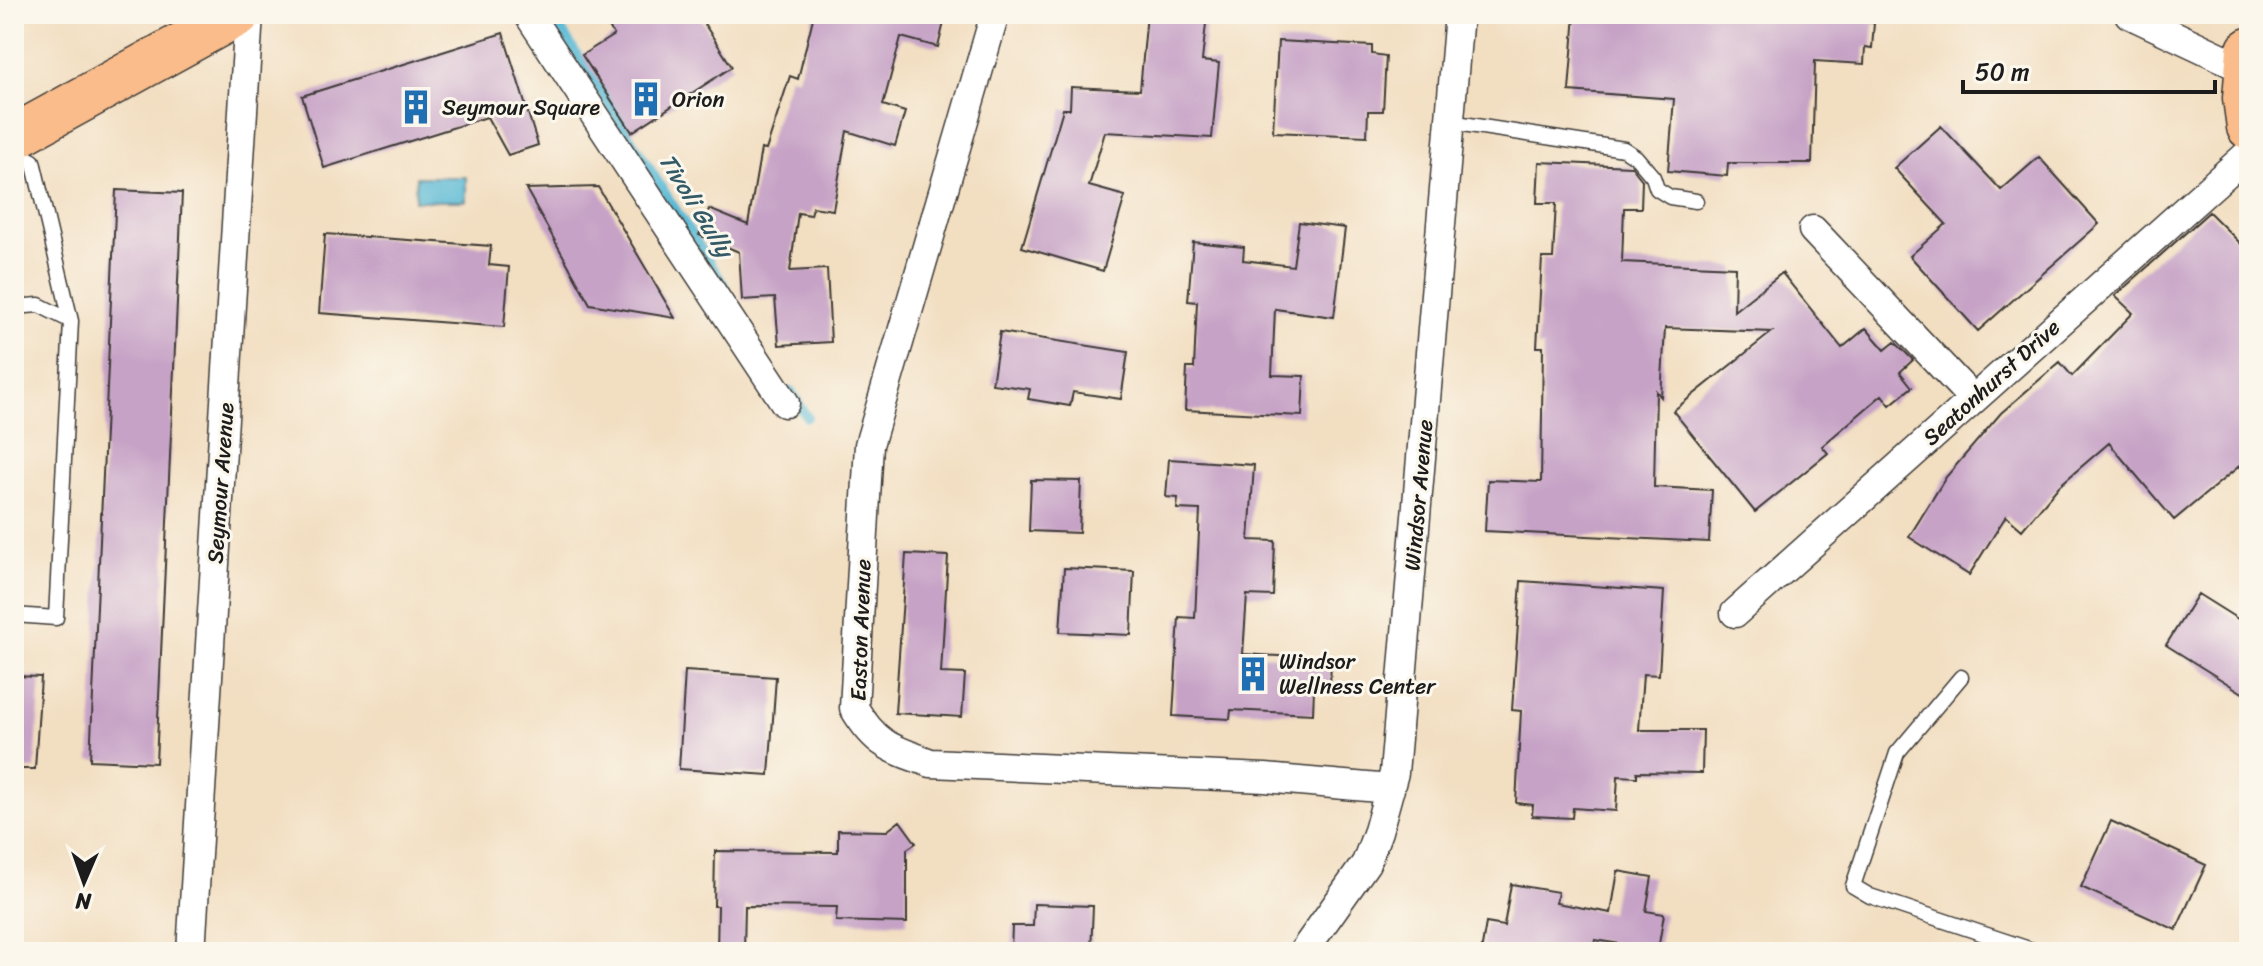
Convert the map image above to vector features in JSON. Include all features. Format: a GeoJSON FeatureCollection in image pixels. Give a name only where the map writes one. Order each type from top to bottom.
{"type":"FeatureCollection","features":[{"type":"Feature","properties":{"kind":"main road"},"geometry":{"type":"LineString","coordinates":[[14,137],[238,14]]}},
{"type":"Feature","properties":{"kind":"main road"},"geometry":{"type":"LineString","coordinates":[[2248,60],[2245,98],[2249,127]]}},
{"type":"Feature","properties":{"kind":"street","name":"Seymour Avenue"},"geometry":{"type":"LineString","coordinates":[[191,952],[249,14]]}},
{"type":"Feature","properties":{"kind":"street"},"geometry":{"type":"LineString","coordinates":[[528,14],[785,403]]}},
{"type":"Feature","properties":{"kind":"street","name":"Easton Avenue"},"geometry":{"type":"LineString","coordinates":[[995,14],[869,445],[854,708],[868,731],[893,750],[931,763],[1265,778],[1390,789]]}},
{"type":"Feature","properties":{"kind":"street","name":"Windsor Avenue"},"geometry":{"type":"LineString","coordinates":[[1303,952],[1366,863],[1390,789],[1397,742],[1459,14]]}},
{"type":"Feature","properties":{"kind":"street"},"geometry":{"type":"LineString","coordinates":[[2129,14],[2248,60]]}},
{"type":"Feature","properties":{"kind":"street","name":"Seatonhurst Drive"},"geometry":{"type":"LineString","coordinates":[[1735,613],[2249,153]]}},
{"type":"Feature","properties":{"kind":"street"},"geometry":{"type":"LineString","coordinates":[[1813,230],[1972,398]]}},
{"type":"Feature","properties":{"kind":"lane"},"geometry":{"type":"LineString","coordinates":[[1450,122],[1624,149],[1636,157],[1653,177],[1657,189],[1670,197],[1696,201]]}},
{"type":"Feature","properties":{"kind":"lane"},"geometry":{"type":"LineString","coordinates":[[14,151],[33,161],[71,321],[56,618],[14,615]]}},
{"type":"Feature","properties":{"kind":"lane"},"geometry":{"type":"LineString","coordinates":[[14,307],[39,305],[71,321]]}},
{"type":"Feature","properties":{"kind":"lane"},"geometry":{"type":"LineString","coordinates":[[1961,677],[1897,753],[1853,886],[1870,896],[2038,952]]}},
{"type":"Feature","properties":{"kind":"water"},"geometry":{"type":"Polygon","coordinates":[[[416,177],[466,177],[466,201],[415,201],[416,177]]]}},
{"type":"Feature","properties":{"kind":"building","name":"Orion"},"geometry":{"type":"Polygon","coordinates":[[[600,14],[698,14],[732,67],[632,132],[582,55],[614,35],[600,14]]]}},
{"type":"Feature","properties":{"kind":"building"},"geometry":{"type":"Polygon","coordinates":[[[814,14],[946,14],[938,47],[901,37],[883,105],[905,112],[895,146],[847,131],[833,210],[813,207],[811,215],[798,213],[790,271],[827,269],[831,342],[779,345],[775,298],[742,300],[739,252],[699,235],[709,209],[748,225],[761,149],[766,150],[790,76],[798,79],[814,14]]]}},
{"type":"Feature","properties":{"kind":"building"},"geometry":{"type":"Polygon","coordinates":[[[1147,14],[1207,14],[1202,61],[1219,63],[1212,138],[1105,132],[1089,186],[1125,196],[1103,271],[1022,247],[1063,109],[1070,109],[1071,87],[1140,90],[1147,14]]]}},
{"type":"Feature","properties":{"kind":"building"},"geometry":{"type":"Polygon","coordinates":[[[1575,14],[1867,14],[1867,22],[1874,23],[1872,48],[1865,47],[1864,64],[1815,61],[1812,163],[1728,163],[1727,176],[1668,171],[1674,99],[1569,91],[1575,14]]]}},
{"type":"Feature","properties":{"kind":"building","name":"Seymour Square"},"geometry":{"type":"Polygon","coordinates":[[[503,33],[538,145],[508,155],[487,117],[324,168],[302,96],[503,33]]]}},
{"type":"Feature","properties":{"kind":"building"},"geometry":{"type":"Polygon","coordinates":[[[1278,41],[1372,46],[1372,54],[1386,56],[1383,111],[1368,111],[1367,136],[1273,132],[1278,41]]]}},
{"type":"Feature","properties":{"kind":"building"},"geometry":{"type":"Polygon","coordinates":[[[1941,126],[2001,190],[2039,157],[2099,224],[1978,331],[1910,256],[1946,224],[1894,168],[1941,126]]]}},
{"type":"Feature","properties":{"kind":"building"},"geometry":{"type":"Polygon","coordinates":[[[1539,162],[1631,166],[1642,180],[1641,208],[1624,208],[1622,262],[1735,267],[1734,311],[1782,273],[1842,348],[1866,328],[1885,350],[1895,342],[1913,360],[1900,372],[1912,387],[1890,405],[1882,395],[1822,446],[1828,453],[1755,512],[1673,411],[1772,332],[1665,328],[1661,397],[1656,391],[1654,487],[1712,490],[1709,542],[1485,531],[1488,480],[1541,482],[1543,347],[1537,347],[1542,258],[1553,258],[1556,203],[1537,203],[1539,162]]]}},
{"type":"Feature","properties":{"kind":"building"},"geometry":{"type":"Polygon","coordinates":[[[598,187],[675,318],[590,304],[526,189],[598,187]]]}},
{"type":"Feature","properties":{"kind":"building"},"geometry":{"type":"Polygon","coordinates":[[[116,190],[182,193],[156,763],[90,760],[116,190]]]}},
{"type":"Feature","properties":{"kind":"building"},"geometry":{"type":"Polygon","coordinates":[[[2209,212],[2249,252],[2249,458],[2174,520],[2109,443],[2059,486],[2022,530],[2006,516],[1969,575],[1909,537],[1946,477],[2001,413],[2060,362],[2072,376],[2133,313],[2115,296],[2209,212]]]}},
{"type":"Feature","properties":{"kind":"building"},"geometry":{"type":"Polygon","coordinates":[[[1299,222],[1345,228],[1334,317],[1275,309],[1272,375],[1304,376],[1302,416],[1185,410],[1187,368],[1194,368],[1197,302],[1188,301],[1193,242],[1244,247],[1243,260],[1293,266],[1299,222]]]}},
{"type":"Feature","properties":{"kind":"building"},"geometry":{"type":"Polygon","coordinates":[[[325,234],[491,246],[489,265],[509,267],[504,327],[319,313],[325,234]]]}},
{"type":"Feature","properties":{"kind":"building"},"geometry":{"type":"Polygon","coordinates":[[[1000,332],[1128,352],[1121,399],[1073,392],[1070,406],[1028,399],[1030,389],[992,384],[1000,332]]]}},
{"type":"Feature","properties":{"kind":"building"},"geometry":{"type":"Polygon","coordinates":[[[1169,459],[1254,465],[1249,540],[1275,541],[1273,596],[1247,595],[1243,654],[1331,659],[1330,689],[1314,688],[1313,714],[1231,710],[1230,719],[1173,716],[1179,617],[1195,618],[1200,510],[1177,509],[1178,498],[1166,497],[1169,459]]]}},
{"type":"Feature","properties":{"kind":"building"},"geometry":{"type":"Polygon","coordinates":[[[1031,480],[1081,481],[1079,533],[1029,531],[1031,480]]]}},
{"type":"Feature","properties":{"kind":"building"},"geometry":{"type":"Polygon","coordinates":[[[906,554],[948,556],[941,673],[965,674],[962,717],[895,713],[906,554]]]}},
{"type":"Feature","properties":{"kind":"building"},"geometry":{"type":"Polygon","coordinates":[[[1064,568],[1134,571],[1131,635],[1060,632],[1064,568]]]}},
{"type":"Feature","properties":{"kind":"building"},"geometry":{"type":"Polygon","coordinates":[[[1521,581],[1664,591],[1659,675],[1643,674],[1639,730],[1703,730],[1702,773],[1637,772],[1637,777],[1618,776],[1616,811],[1573,808],[1572,818],[1532,816],[1533,805],[1516,803],[1521,711],[1512,710],[1521,581]]]}},
{"type":"Feature","properties":{"kind":"building"},"geometry":{"type":"Polygon","coordinates":[[[2198,594],[2249,626],[2249,697],[2166,645],[2198,594]]]}},
{"type":"Feature","properties":{"kind":"building"},"geometry":{"type":"Polygon","coordinates":[[[685,671],[776,677],[769,775],[679,769],[685,671]]]}},
{"type":"Feature","properties":{"kind":"building"},"geometry":{"type":"Polygon","coordinates":[[[14,676],[41,677],[35,769],[14,769],[14,676]]]}},
{"type":"Feature","properties":{"kind":"building"},"geometry":{"type":"Polygon","coordinates":[[[900,821],[916,843],[907,849],[907,923],[836,921],[837,907],[745,906],[744,952],[717,952],[715,851],[838,852],[838,830],[887,831],[900,821]]]}},
{"type":"Feature","properties":{"kind":"building"},"geometry":{"type":"Polygon","coordinates":[[[2111,821],[2206,865],[2176,930],[2081,887],[2111,821]]]}},
{"type":"Feature","properties":{"kind":"building"},"geometry":{"type":"Polygon","coordinates":[[[1618,871],[1652,877],[1646,911],[1664,914],[1658,950],[1595,940],[1593,952],[1481,952],[1486,923],[1504,926],[1511,884],[1558,892],[1556,903],[1611,913],[1618,871]]]}},
{"type":"Feature","properties":{"kind":"building"},"geometry":{"type":"Polygon","coordinates":[[[1034,904],[1093,906],[1091,952],[1011,952],[1012,926],[1033,926],[1034,904]]]}},
{"type":"Feature","properties":{"kind":"waterway","name":"Tivoli Gully"},"geometry":{"type":"LineString","coordinates":[[551,14],[725,287]]}},
{"type":"Feature","properties":{"kind":"waterway","name":"Tivoli Gully"},"geometry":{"type":"LineString","coordinates":[[791,392],[807,417]]}},
{"type":"Feature","properties":{"kind":"place","name":"Orion"},"geometry":{"type":"Point","coordinates":[646,99]}},
{"type":"Feature","properties":{"kind":"place","name":"Seymour Square"},"geometry":{"type":"Point","coordinates":[416,107]}},
{"type":"Feature","properties":{"kind":"place","name":"Windsor Wellness Center"},"geometry":{"type":"Point","coordinates":[1253,674]}}]}
